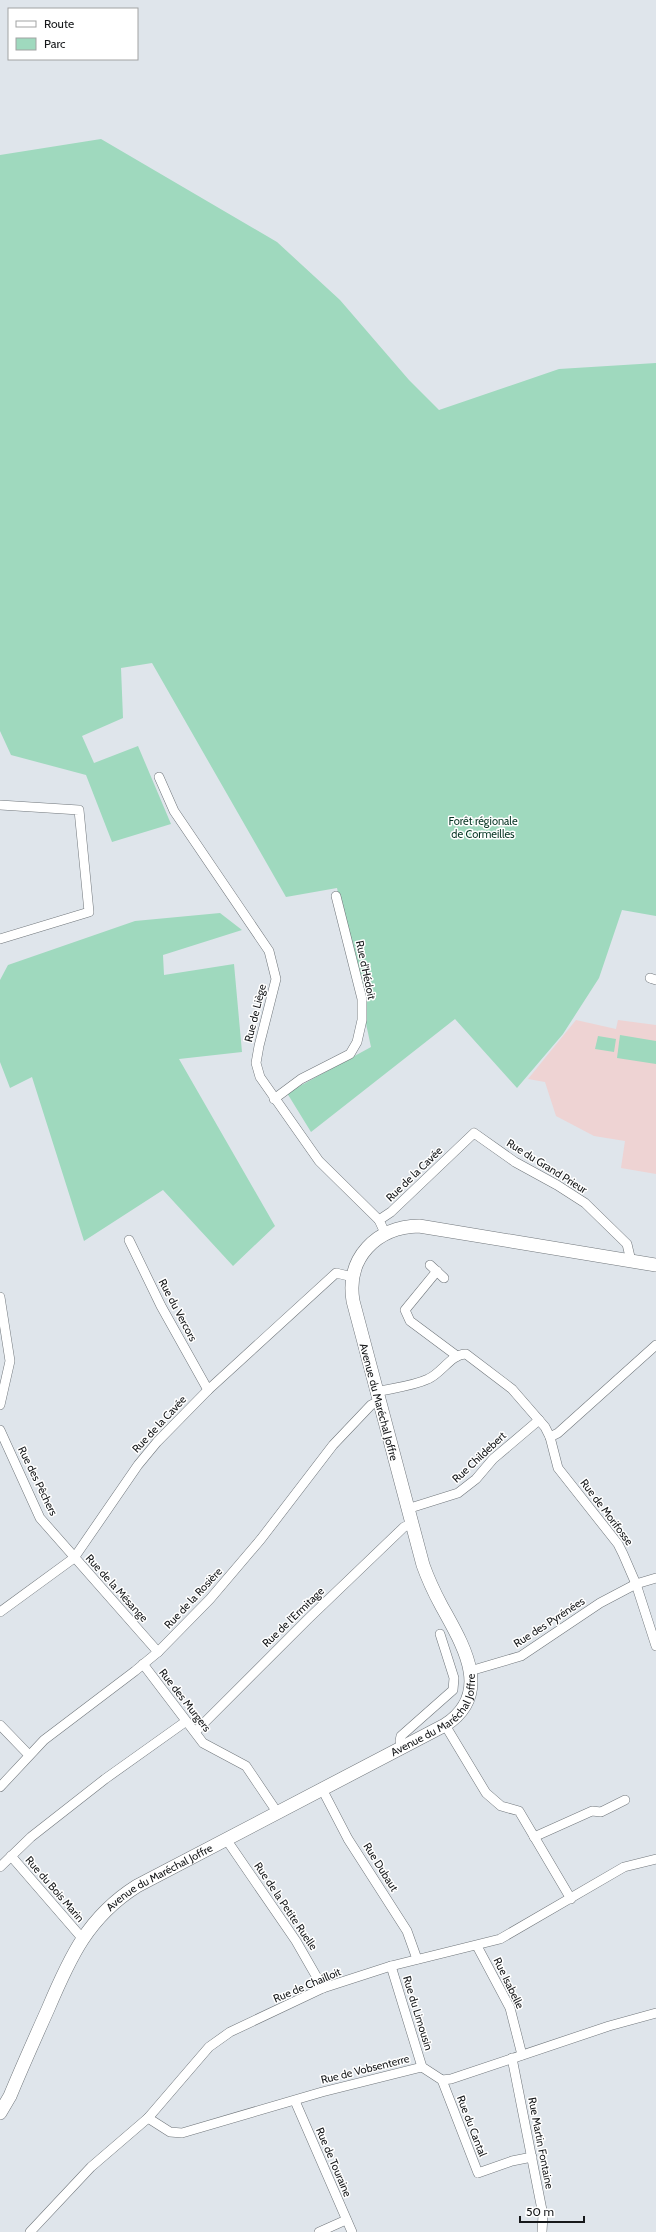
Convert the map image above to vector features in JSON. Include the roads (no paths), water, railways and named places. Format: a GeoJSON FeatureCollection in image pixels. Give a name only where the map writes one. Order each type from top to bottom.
{"type":"FeatureCollection","features":[{"type":"Feature","properties":{"kind":"street","name":"Rue de Liège"},"geometry":{"type":"LineString","coordinates":[[159,777],[174,811],[269,951],[276,979],[256,1063],[260,1077],[319,1161],[379,1220]]}},
{"type":"Feature","properties":{"kind":"street"},"geometry":{"type":"LineString","coordinates":[[0,805],[79,810],[89,912],[0,939]]}},
{"type":"Feature","properties":{"kind":"street","name":"Rue d'Hédoit"},"geometry":{"type":"LineString","coordinates":[[274,1099],[302,1079],[350,1054],[357,1042],[362,1020],[362,999],[336,896]]}},
{"type":"Feature","properties":{"kind":"street","name":"Rue de la Cavée"},"geometry":{"type":"LineString","coordinates":[[379,1220],[391,1212],[474,1133]]}},
{"type":"Feature","properties":{"kind":"street","name":"Rue du Grand Prieur"},"geometry":{"type":"LineString","coordinates":[[474,1133],[515,1162],[557,1185],[585,1204],[627,1244],[631,1258]]}},
{"type":"Feature","properties":{"kind":"street"},"geometry":{"type":"LineString","coordinates":[[379,1220],[386,1233]]}},
{"type":"Feature","properties":{"kind":"street","name":"Avenue du Maréchal Joffre"},"geometry":{"type":"LineString","coordinates":[[0,2113],[10,2096],[66,1967],[82,1938],[104,1911],[126,1893],[444,1725],[456,1716],[464,1706],[470,1689],[470,1671],[465,1648],[428,1578],[411,1524],[353,1301],[352,1277],[356,1265],[366,1250],[386,1233],[403,1227],[428,1227],[610,1256],[631,1258],[651,1257]]}},
{"type":"Feature","properties":{"kind":"street","name":"Rue du Vercors"},"geometry":{"type":"LineString","coordinates":[[129,1240],[161,1306],[208,1390]]}},
{"type":"Feature","properties":{"kind":"street","name":"Avenue du Maréchal Joffre"},"geometry":{"type":"LineString","coordinates":[[631,1258],[656,1265]]}},
{"type":"Feature","properties":{"kind":"street"},"geometry":{"type":"LineString","coordinates":[[378,1396],[428,1380],[441,1371],[457,1356],[410,1321],[405,1310],[434,1268],[444,1278]]}},
{"type":"Feature","properties":{"kind":"street","name":"Rue de la Cavée"},"geometry":{"type":"LineString","coordinates":[[0,1612],[74,1558],[147,1453],[208,1390],[336,1274],[352,1277]]}},
{"type":"Feature","properties":{"kind":"street"},"geometry":{"type":"LineString","coordinates":[[0,1297],[10,1361],[0,1405]]}},
{"type":"Feature","properties":{"kind":"street"},"geometry":{"type":"LineString","coordinates":[[550,1437],[558,1433],[656,1345]]}},
{"type":"Feature","properties":{"kind":"street","name":"Rue de Morifosse"},"geometry":{"type":"LineString","coordinates":[[457,1356],[466,1354],[488,1369],[512,1389],[539,1420],[550,1437],[558,1468],[618,1544],[636,1584],[656,1646]]}},
{"type":"Feature","properties":{"kind":"street","name":"Rue de la Rosière"},"geometry":{"type":"LineString","coordinates":[[0,1787],[44,1740],[158,1652],[225,1581],[261,1539],[333,1445],[378,1396]]}},
{"type":"Feature","properties":{"kind":"street","name":"Rue Childebert"},"geometry":{"type":"LineString","coordinates":[[407,1509],[458,1494],[476,1479],[493,1459],[539,1420]]}},
{"type":"Feature","properties":{"kind":"street","name":"Rue des Pêchers"},"geometry":{"type":"LineString","coordinates":[[0,1430],[40,1518],[74,1558]]}},
{"type":"Feature","properties":{"kind":"street","name":"Rue de l'Ermitage"},"geometry":{"type":"LineString","coordinates":[[196,1731],[314,1613],[404,1526],[411,1524]]}},
{"type":"Feature","properties":{"kind":"street","name":"Rue de la Mésange"},"geometry":{"type":"LineString","coordinates":[[74,1558],[158,1652]]}},
{"type":"Feature","properties":{"kind":"street","name":"Rue des Pyrénées"},"geometry":{"type":"LineString","coordinates":[[470,1671],[520,1656],[574,1619],[636,1584],[656,1578]]}},
{"type":"Feature","properties":{"kind":"street"},"geometry":{"type":"LineString","coordinates":[[402,1747],[400,1741],[401,1736],[453,1690],[454,1678],[440,1634]]}},
{"type":"Feature","properties":{"kind":"street","name":"Rue des Murgers"},"geometry":{"type":"LineString","coordinates":[[143,1664],[185,1722],[196,1731],[203,1743],[246,1766],[277,1812]]}},
{"type":"Feature","properties":{"kind":"street"},"geometry":{"type":"LineString","coordinates":[[0,1867],[31,1837],[105,1779],[185,1722]]}},
{"type":"Feature","properties":{"kind":"street"},"geometry":{"type":"LineString","coordinates":[[0,1725],[30,1756]]}},
{"type":"Feature","properties":{"kind":"street"},"geometry":{"type":"LineString","coordinates":[[444,1725],[486,1793],[500,1806],[519,1811],[571,1899]]}},
{"type":"Feature","properties":{"kind":"street","name":"Rue Dubaut"},"geometry":{"type":"LineString","coordinates":[[322,1789],[348,1839],[407,1931],[417,1959]]}},
{"type":"Feature","properties":{"kind":"street"},"geometry":{"type":"LineString","coordinates":[[534,1837],[592,1812],[601,1812],[625,1800]]}},
{"type":"Feature","properties":{"kind":"street","name":"Rue de la Petite Ruelle"},"geometry":{"type":"LineString","coordinates":[[226,1840],[296,1940],[323,1988]]}},
{"type":"Feature","properties":{"kind":"street","name":"Rue du Bois Marin"},"geometry":{"type":"LineString","coordinates":[[10,1856],[82,1938]]}},
{"type":"Feature","properties":{"kind":"street","name":"Rue de Chailloit"},"geometry":{"type":"LineString","coordinates":[[30,2232],[91,2167],[148,2118],[209,2047],[219,2039],[323,1988],[391,1966],[477,1946],[500,1939],[624,1867],[656,1859]]}},
{"type":"Feature","properties":{"kind":"street","name":"Rue Isabelle"},"geometry":{"type":"LineString","coordinates":[[477,1946],[510,2008],[522,2055]]}},
{"type":"Feature","properties":{"kind":"street","name":"Rue du Limousin"},"geometry":{"type":"LineString","coordinates":[[391,1966],[422,2067]]}},
{"type":"Feature","properties":{"kind":"street"},"geometry":{"type":"LineString","coordinates":[[442,2080],[452,2079],[512,2058],[656,2013]]}},
{"type":"Feature","properties":{"kind":"street","name":"Rue Martin Fontaine"},"geometry":{"type":"LineString","coordinates":[[512,2058],[543,2215],[542,2232]]}},
{"type":"Feature","properties":{"kind":"street","name":"Rue de Vobsenterre"},"geometry":{"type":"LineString","coordinates":[[148,2118],[170,2132],[182,2133],[422,2067],[442,2080]]}},
{"type":"Feature","properties":{"kind":"street","name":"Rue du Cantal"},"geometry":{"type":"LineString","coordinates":[[442,2080],[478,2173],[512,2161],[532,2157]]}},
{"type":"Feature","properties":{"kind":"street","name":"Rue de Touraine"},"geometry":{"type":"LineString","coordinates":[[295,2101],[352,2232]]}},
{"type":"Feature","properties":{"kind":"street"},"geometry":{"type":"LineString","coordinates":[[319,2232],[346,2220]]}},
{"type":"Feature","properties":{"kind":"park label","name":"Forêt régionale de Cormeilles"},"geometry":{"type":"Point","coordinates":[483,827]}}]}
